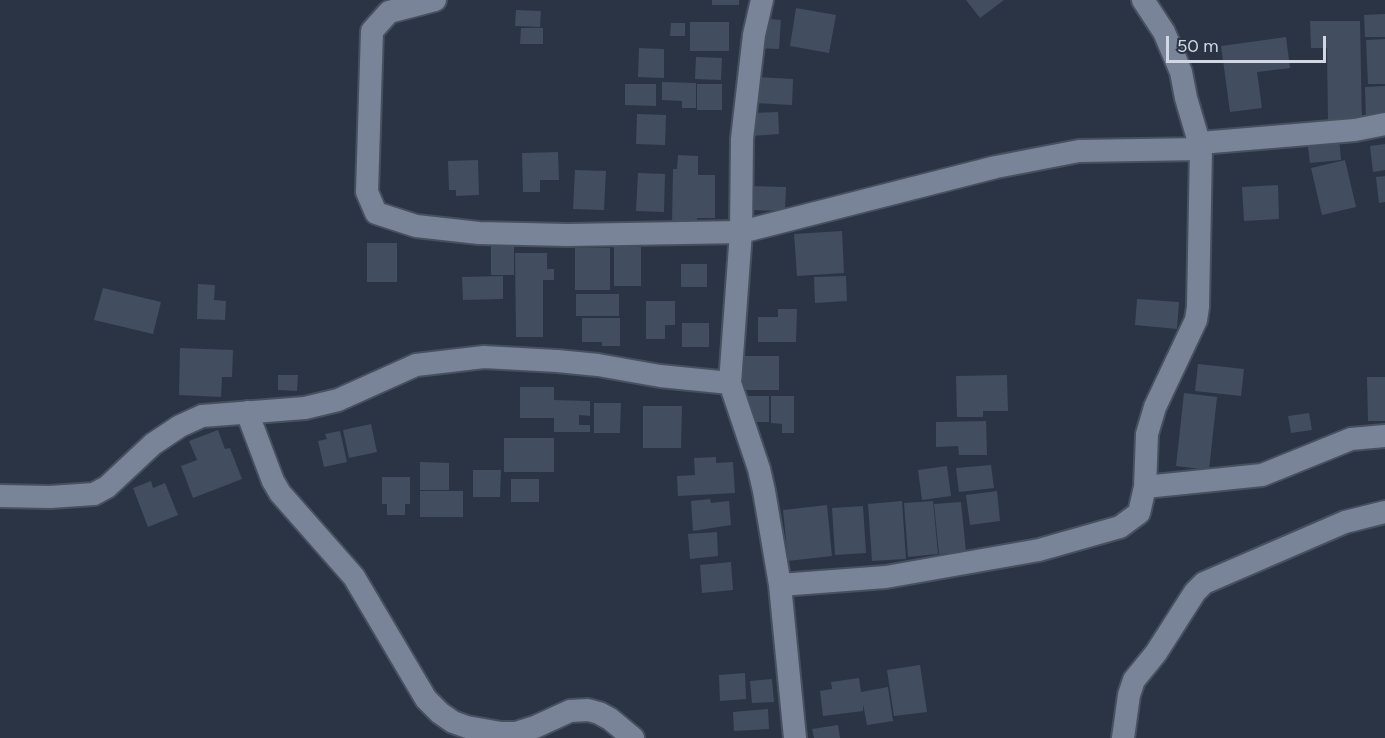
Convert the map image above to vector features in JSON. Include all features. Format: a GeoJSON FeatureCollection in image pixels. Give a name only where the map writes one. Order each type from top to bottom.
{"type":"FeatureCollection","features":[{"type":"Feature","properties":{"kind":"street"},"geometry":{"type":"LineString","coordinates":[[435,0],[389,12],[372,31],[367,192],[376,213],[416,226],[480,233],[567,236],[741,232],[996,168],[1078,151],[1201,146],[1355,130],[1385,124]]}},
{"type":"Feature","properties":{"kind":"street"},"geometry":{"type":"LineString","coordinates":[[762,0],[754,35],[742,139],[741,232],[730,383],[759,469],[780,585],[795,738]]}},
{"type":"Feature","properties":{"kind":"street"},"geometry":{"type":"LineString","coordinates":[[780,585],[886,577],[1039,550],[1120,527],[1139,513],[1144,487],[1147,434],[1155,407],[1196,320],[1201,146],[1186,98],[1181,72],[1164,32],[1143,0]]}},
{"type":"Feature","properties":{"kind":"street"},"geometry":{"type":"LineString","coordinates":[[0,496],[94,494],[107,487],[153,444],[180,426],[202,416],[304,408],[338,400],[416,365],[484,357],[598,365],[660,376],[730,383]]}},
{"type":"Feature","properties":{"kind":"street"},"geometry":{"type":"LineString","coordinates":[[247,412],[273,481],[280,493],[354,577],[426,699],[440,713],[453,722],[467,727],[501,734],[516,733],[535,727],[570,711],[588,710],[599,712],[633,738]]}},
{"type":"Feature","properties":{"kind":"street"},"geometry":{"type":"LineString","coordinates":[[1144,487],[1262,475],[1351,439],[1385,436]]}},
{"type":"Feature","properties":{"kind":"street"},"geometry":{"type":"LineString","coordinates":[[1122,738],[1129,695],[1134,680],[1156,653],[1195,592],[1204,583],[1345,522],[1385,512]]}},
{"type":"Feature","properties":{"kind":"building"},"geometry":{"type":"Polygon","coordinates":[[[712,0],[739,0],[739,5],[712,5],[712,0]]]}},
{"type":"Feature","properties":{"kind":"building"},"geometry":{"type":"Polygon","coordinates":[[[966,0],[1004,0],[980,18],[966,0]]]}},
{"type":"Feature","properties":{"kind":"building"},"geometry":{"type":"Polygon","coordinates":[[[796,8],[836,15],[829,53],[790,46],[796,8]]]}},
{"type":"Feature","properties":{"kind":"building"},"geometry":{"type":"Polygon","coordinates":[[[516,10],[541,11],[540,27],[515,26],[516,10]]]}},
{"type":"Feature","properties":{"kind":"building"},"geometry":{"type":"Polygon","coordinates":[[[1385,14],[1385,37],[1365,37],[1364,15],[1385,14]]]}},
{"type":"Feature","properties":{"kind":"building"},"geometry":{"type":"Polygon","coordinates":[[[759,18],[781,20],[779,49],[757,48],[759,18]]]}},
{"type":"Feature","properties":{"kind":"building"},"geometry":{"type":"Polygon","coordinates":[[[1310,21],[1360,21],[1362,124],[1328,124],[1327,48],[1311,48],[1310,21]]]}},
{"type":"Feature","properties":{"kind":"building"},"geometry":{"type":"Polygon","coordinates":[[[690,22],[729,22],[729,51],[690,51],[690,22]]]}},
{"type":"Feature","properties":{"kind":"building"},"geometry":{"type":"Polygon","coordinates":[[[671,23],[685,23],[685,36],[670,36],[671,23]]]}},
{"type":"Feature","properties":{"kind":"building"},"geometry":{"type":"Polygon","coordinates":[[[521,28],[543,28],[543,44],[520,44],[521,28]]]}},
{"type":"Feature","properties":{"kind":"building"},"geometry":{"type":"Polygon","coordinates":[[[1286,37],[1290,68],[1257,72],[1262,108],[1230,112],[1221,46],[1286,37]]]}},
{"type":"Feature","properties":{"kind":"building"},"geometry":{"type":"Polygon","coordinates":[[[1385,39],[1385,84],[1368,84],[1366,40],[1385,39]]]}},
{"type":"Feature","properties":{"kind":"building"},"geometry":{"type":"Polygon","coordinates":[[[639,48],[664,49],[664,78],[638,77],[639,48]]]}},
{"type":"Feature","properties":{"kind":"building"},"geometry":{"type":"Polygon","coordinates":[[[696,57],[722,58],[721,80],[695,79],[696,57]]]}},
{"type":"Feature","properties":{"kind":"building"},"geometry":{"type":"Polygon","coordinates":[[[756,77],[793,79],[792,105],[755,103],[756,77]]]}},
{"type":"Feature","properties":{"kind":"building"},"geometry":{"type":"Polygon","coordinates":[[[662,82],[696,83],[696,108],[682,108],[682,101],[662,100],[662,82]]]}},
{"type":"Feature","properties":{"kind":"building"},"geometry":{"type":"Polygon","coordinates":[[[625,84],[656,84],[656,106],[625,105],[625,84]]]}},
{"type":"Feature","properties":{"kind":"building"},"geometry":{"type":"Polygon","coordinates":[[[697,84],[722,84],[722,110],[697,110],[697,84]]]}},
{"type":"Feature","properties":{"kind":"building"},"geometry":{"type":"Polygon","coordinates":[[[1385,86],[1385,118],[1366,119],[1365,87],[1385,86]]]}},
{"type":"Feature","properties":{"kind":"building"},"geometry":{"type":"Polygon","coordinates":[[[778,112],[779,134],[752,136],[751,113],[778,112]]]}},
{"type":"Feature","properties":{"kind":"building"},"geometry":{"type":"Polygon","coordinates":[[[637,114],[666,115],[665,145],[636,144],[637,114]]]}},
{"type":"Feature","properties":{"kind":"building"},"geometry":{"type":"Polygon","coordinates":[[[1339,137],[1341,160],[1310,163],[1307,140],[1339,137]]]}},
{"type":"Feature","properties":{"kind":"building"},"geometry":{"type":"Polygon","coordinates":[[[1385,144],[1385,170],[1373,172],[1370,146],[1385,144]]]}},
{"type":"Feature","properties":{"kind":"building"},"geometry":{"type":"Polygon","coordinates":[[[558,152],[559,180],[540,180],[540,192],[523,192],[522,153],[558,152]]]}},
{"type":"Feature","properties":{"kind":"building"},"geometry":{"type":"Polygon","coordinates":[[[678,155],[698,156],[698,175],[715,175],[715,218],[697,218],[697,224],[672,223],[673,169],[677,169],[678,155]]]}},
{"type":"Feature","properties":{"kind":"building"},"geometry":{"type":"Polygon","coordinates":[[[478,160],[479,195],[456,196],[456,190],[449,190],[448,161],[478,160]]]}},
{"type":"Feature","properties":{"kind":"building"},"geometry":{"type":"Polygon","coordinates":[[[1345,160],[1356,207],[1322,215],[1311,168],[1345,160]]]}},
{"type":"Feature","properties":{"kind":"building"},"geometry":{"type":"Polygon","coordinates":[[[575,170],[606,171],[604,210],[573,209],[575,170]]]}},
{"type":"Feature","properties":{"kind":"building"},"geometry":{"type":"Polygon","coordinates":[[[638,173],[665,174],[664,212],[636,211],[638,173]]]}},
{"type":"Feature","properties":{"kind":"building"},"geometry":{"type":"Polygon","coordinates":[[[1385,176],[1385,202],[1379,203],[1376,177],[1385,176]]]}},
{"type":"Feature","properties":{"kind":"building"},"geometry":{"type":"Polygon","coordinates":[[[1278,185],[1279,219],[1244,221],[1242,187],[1278,185]]]}},
{"type":"Feature","properties":{"kind":"building"},"geometry":{"type":"Polygon","coordinates":[[[749,186],[786,187],[785,211],[748,210],[749,186]]]}},
{"type":"Feature","properties":{"kind":"building"},"geometry":{"type":"Polygon","coordinates":[[[842,231],[844,273],[797,276],[794,234],[842,231]]]}},
{"type":"Feature","properties":{"kind":"building"},"geometry":{"type":"Polygon","coordinates":[[[367,243],[397,243],[397,282],[367,282],[367,243]]]}},
{"type":"Feature","properties":{"kind":"building"},"geometry":{"type":"Polygon","coordinates":[[[491,244],[514,244],[514,275],[491,275],[491,244]]]}},
{"type":"Feature","properties":{"kind":"building"},"geometry":{"type":"Polygon","coordinates":[[[614,247],[641,247],[641,286],[614,286],[614,247]]]}},
{"type":"Feature","properties":{"kind":"building"},"geometry":{"type":"Polygon","coordinates":[[[575,248],[610,248],[610,290],[575,290],[575,248]]]}},
{"type":"Feature","properties":{"kind":"building"},"geometry":{"type":"Polygon","coordinates":[[[515,253],[547,253],[547,269],[554,269],[554,280],[543,280],[543,337],[516,337],[515,253]]]}},
{"type":"Feature","properties":{"kind":"building"},"geometry":{"type":"Polygon","coordinates":[[[681,264],[707,264],[707,287],[681,287],[681,264]]]}},
{"type":"Feature","properties":{"kind":"building"},"geometry":{"type":"Polygon","coordinates":[[[503,276],[503,299],[463,300],[462,277],[503,276]]]}},
{"type":"Feature","properties":{"kind":"building"},"geometry":{"type":"Polygon","coordinates":[[[846,276],[847,301],[815,303],[814,277],[846,276]]]}},
{"type":"Feature","properties":{"kind":"building"},"geometry":{"type":"Polygon","coordinates":[[[198,284],[215,285],[214,300],[226,301],[225,320],[197,319],[198,284]]]}},
{"type":"Feature","properties":{"kind":"building"},"geometry":{"type":"Polygon","coordinates":[[[103,288],[161,302],[153,334],[94,320],[103,288]]]}},
{"type":"Feature","properties":{"kind":"building"},"geometry":{"type":"Polygon","coordinates":[[[576,294],[619,294],[619,316],[576,316],[576,294]]]}},
{"type":"Feature","properties":{"kind":"building"},"geometry":{"type":"Polygon","coordinates":[[[1137,299],[1179,302],[1177,329],[1135,325],[1137,299]]]}},
{"type":"Feature","properties":{"kind":"building"},"geometry":{"type":"Polygon","coordinates":[[[646,301],[675,301],[675,325],[665,325],[665,339],[646,339],[646,301]]]}},
{"type":"Feature","properties":{"kind":"building"},"geometry":{"type":"Polygon","coordinates":[[[778,309],[797,309],[796,342],[758,342],[758,317],[778,317],[778,309]]]}},
{"type":"Feature","properties":{"kind":"building"},"geometry":{"type":"Polygon","coordinates":[[[582,318],[620,318],[620,346],[602,346],[602,342],[582,342],[582,318]]]}},
{"type":"Feature","properties":{"kind":"building"},"geometry":{"type":"Polygon","coordinates":[[[682,323],[709,323],[709,347],[682,347],[682,323]]]}},
{"type":"Feature","properties":{"kind":"building"},"geometry":{"type":"Polygon","coordinates":[[[180,348],[233,350],[232,377],[222,377],[221,397],[179,395],[180,348]]]}},
{"type":"Feature","properties":{"kind":"building"},"geometry":{"type":"Polygon","coordinates":[[[744,356],[779,356],[779,390],[744,390],[744,384],[740,384],[740,365],[744,365],[744,356]]]}},
{"type":"Feature","properties":{"kind":"building"},"geometry":{"type":"Polygon","coordinates":[[[1198,364],[1244,369],[1241,396],[1195,391],[1198,364]]]}},
{"type":"Feature","properties":{"kind":"building"},"geometry":{"type":"Polygon","coordinates":[[[278,375],[298,375],[297,391],[278,390],[278,375]]]}},
{"type":"Feature","properties":{"kind":"building"},"geometry":{"type":"Polygon","coordinates":[[[1007,375],[1008,411],[983,411],[983,417],[957,417],[956,376],[1007,375]]]}},
{"type":"Feature","properties":{"kind":"building"},"geometry":{"type":"Polygon","coordinates":[[[1367,377],[1385,377],[1385,421],[1368,421],[1367,377]]]}},
{"type":"Feature","properties":{"kind":"building"},"geometry":{"type":"Polygon","coordinates":[[[520,387],[554,387],[554,400],[590,401],[590,416],[579,415],[579,425],[590,425],[590,432],[554,432],[554,418],[520,418],[520,387]]]}},
{"type":"Feature","properties":{"kind":"building"},"geometry":{"type":"Polygon","coordinates":[[[1184,393],[1217,397],[1209,470],[1176,466],[1184,393]]]}},
{"type":"Feature","properties":{"kind":"building"},"geometry":{"type":"Polygon","coordinates":[[[744,396],[769,396],[769,422],[744,422],[744,396]]]}},
{"type":"Feature","properties":{"kind":"building"},"geometry":{"type":"Polygon","coordinates":[[[771,396],[794,396],[794,433],[782,433],[782,424],[771,423],[771,396]]]}},
{"type":"Feature","properties":{"kind":"building"},"geometry":{"type":"Polygon","coordinates":[[[594,403],[621,403],[620,433],[594,433],[594,403]]]}},
{"type":"Feature","properties":{"kind":"building"},"geometry":{"type":"Polygon","coordinates":[[[643,406],[682,406],[681,448],[643,448],[643,406]]]}},
{"type":"Feature","properties":{"kind":"building"},"geometry":{"type":"Polygon","coordinates":[[[1309,413],[1312,430],[1291,433],[1288,416],[1309,413]]]}},
{"type":"Feature","properties":{"kind":"building"},"geometry":{"type":"Polygon","coordinates":[[[986,421],[987,455],[959,455],[958,446],[936,447],[936,422],[986,421]]]}},
{"type":"Feature","properties":{"kind":"building"},"geometry":{"type":"Polygon","coordinates":[[[371,424],[377,452],[349,458],[343,430],[371,424]]]}},
{"type":"Feature","properties":{"kind":"building"},"geometry":{"type":"Polygon","coordinates":[[[218,430],[225,449],[230,448],[242,479],[193,498],[181,466],[197,460],[189,441],[218,430]]]}},
{"type":"Feature","properties":{"kind":"building"},"geometry":{"type":"Polygon","coordinates":[[[340,431],[347,462],[324,467],[318,441],[327,439],[325,434],[340,431]]]}},
{"type":"Feature","properties":{"kind":"building"},"geometry":{"type":"Polygon","coordinates":[[[504,438],[554,438],[554,472],[504,472],[504,438]]]}},
{"type":"Feature","properties":{"kind":"building"},"geometry":{"type":"Polygon","coordinates":[[[716,457],[716,463],[733,462],[735,493],[678,496],[677,476],[695,475],[694,458],[716,457]]]}},
{"type":"Feature","properties":{"kind":"building"},"geometry":{"type":"Polygon","coordinates":[[[420,462],[449,463],[449,490],[420,490],[420,462]]]}},
{"type":"Feature","properties":{"kind":"building"},"geometry":{"type":"Polygon","coordinates":[[[991,465],[994,488],[959,492],[956,468],[991,465]]]}},
{"type":"Feature","properties":{"kind":"building"},"geometry":{"type":"Polygon","coordinates":[[[947,466],[951,496],[922,500],[918,470],[947,466]]]}},
{"type":"Feature","properties":{"kind":"building"},"geometry":{"type":"Polygon","coordinates":[[[473,470],[501,470],[500,497],[473,497],[473,470]]]}},
{"type":"Feature","properties":{"kind":"building"},"geometry":{"type":"Polygon","coordinates":[[[382,477],[410,477],[410,504],[405,504],[405,515],[387,515],[387,504],[382,504],[382,477]]]}},
{"type":"Feature","properties":{"kind":"building"},"geometry":{"type":"Polygon","coordinates":[[[511,479],[539,479],[539,502],[511,502],[511,479]]]}},
{"type":"Feature","properties":{"kind":"building"},"geometry":{"type":"Polygon","coordinates":[[[151,481],[153,488],[165,483],[178,515],[148,527],[133,488],[151,481]]]}},
{"type":"Feature","properties":{"kind":"building"},"geometry":{"type":"Polygon","coordinates":[[[420,491],[463,491],[463,517],[420,517],[420,491]]]}},
{"type":"Feature","properties":{"kind":"building"},"geometry":{"type":"Polygon","coordinates":[[[997,491],[1000,521],[970,525],[966,495],[997,491]]]}},
{"type":"Feature","properties":{"kind":"building"},"geometry":{"type":"Polygon","coordinates":[[[710,499],[711,503],[729,501],[731,525],[693,531],[691,501],[710,499]]]}},
{"type":"Feature","properties":{"kind":"building"},"geometry":{"type":"Polygon","coordinates":[[[902,501],[906,559],[872,561],[868,504],[902,501]]]}},
{"type":"Feature","properties":{"kind":"building"},"geometry":{"type":"Polygon","coordinates":[[[933,501],[938,554],[908,557],[904,503],[933,501]]]}},
{"type":"Feature","properties":{"kind":"building"},"geometry":{"type":"Polygon","coordinates":[[[961,502],[966,552],[939,554],[934,504],[961,502]]]}},
{"type":"Feature","properties":{"kind":"building"},"geometry":{"type":"Polygon","coordinates":[[[827,505],[832,556],[788,561],[783,510],[827,505]]]}},
{"type":"Feature","properties":{"kind":"building"},"geometry":{"type":"Polygon","coordinates":[[[863,506],[866,553],[835,555],[832,508],[863,506]]]}},
{"type":"Feature","properties":{"kind":"building"},"geometry":{"type":"Polygon","coordinates":[[[717,532],[718,556],[690,559],[688,534],[717,532]]]}},
{"type":"Feature","properties":{"kind":"building"},"geometry":{"type":"Polygon","coordinates":[[[731,562],[733,590],[702,593],[700,565],[731,562]]]}},
{"type":"Feature","properties":{"kind":"building"},"geometry":{"type":"Polygon","coordinates":[[[920,665],[927,712],[894,716],[887,670],[920,665]]]}},
{"type":"Feature","properties":{"kind":"building"},"geometry":{"type":"Polygon","coordinates":[[[745,673],[746,699],[720,701],[719,675],[745,673]]]}},
{"type":"Feature","properties":{"kind":"building"},"geometry":{"type":"Polygon","coordinates":[[[859,678],[861,692],[888,687],[893,721],[867,725],[863,704],[863,711],[823,716],[820,691],[832,689],[831,682],[859,678]]]}},
{"type":"Feature","properties":{"kind":"building"},"geometry":{"type":"Polygon","coordinates":[[[772,679],[774,702],[752,703],[750,681],[772,679]]]}},
{"type":"Feature","properties":{"kind":"building"},"geometry":{"type":"Polygon","coordinates":[[[768,709],[769,729],[734,731],[733,712],[768,709]]]}},
{"type":"Feature","properties":{"kind":"building"},"geometry":{"type":"Polygon","coordinates":[[[838,725],[840,738],[814,738],[812,729],[838,725]]]}}]}
